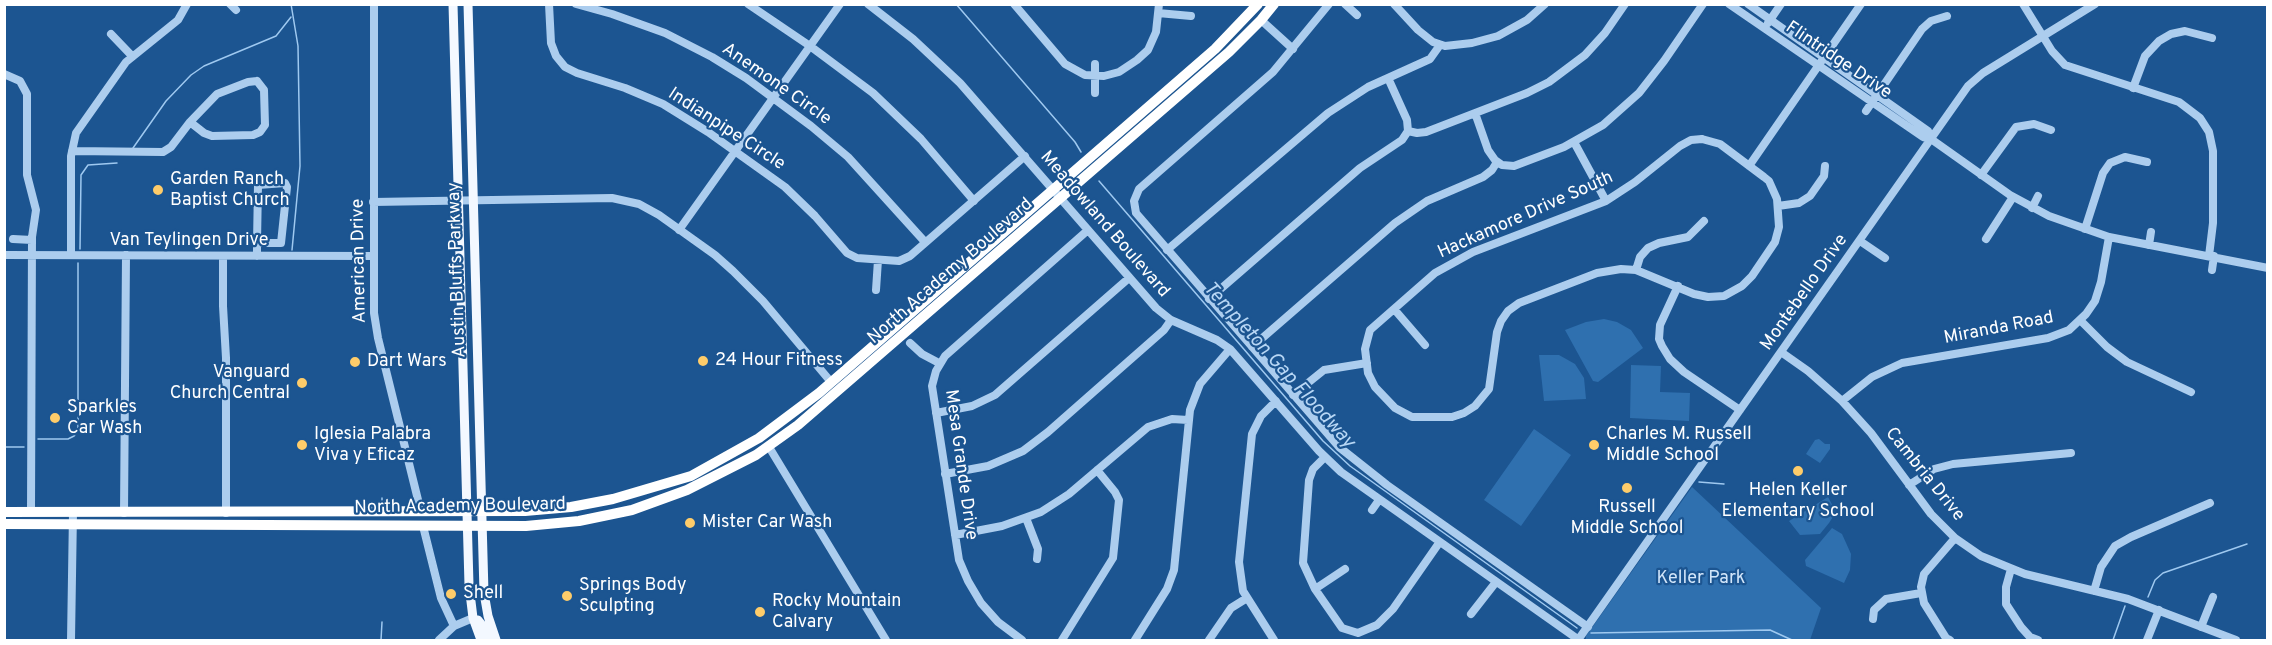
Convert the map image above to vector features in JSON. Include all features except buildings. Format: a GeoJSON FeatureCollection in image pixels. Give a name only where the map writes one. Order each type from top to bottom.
{"type":"FeatureCollection","features":[{"type":"Feature","properties":{"kind":"highway","name":"North Academy Boulevard"},"geometry":{"type":"LineString","coordinates":[[4,512],[226,513],[547,510],[613,499],[692,476],[759,438],[795,413],[1215,49],[1258,4]]}},
{"type":"Feature","properties":{"kind":"highway","name":"North Academy Boulevard"},"geometry":{"type":"LineString","coordinates":[[4,524],[547,525],[632,510],[687,490],[724,473],[769,447],[820,407],[1229,52],[1274,4]]}},
{"type":"Feature","properties":{"kind":"highway"},"geometry":{"type":"LineString","coordinates":[[769,447],[775,435],[838,384],[844,371]]}},
{"type":"Feature","properties":{"kind":"highway"},"geometry":{"type":"LineString","coordinates":[[724,473],[729,464],[758,447],[759,438]]}},
{"type":"Feature","properties":{"kind":"main road","name":"Austin Bluffs Parkway"},"geometry":{"type":"LineString","coordinates":[[453,4],[469,585],[473,618],[481,640]]}},
{"type":"Feature","properties":{"kind":"main road","name":"Austin Bluffs Parkway"},"geometry":{"type":"LineString","coordinates":[[468,4],[485,605],[496,640]]}},
{"type":"Feature","properties":{"kind":"main road"},"geometry":{"type":"LineString","coordinates":[[473,618],[482,625],[488,640]]}},
{"type":"Feature","properties":{"kind":"street"},"geometry":{"type":"LineString","coordinates":[[71,255],[71,153],[80,125],[132,56],[178,20],[188,4]]}},
{"type":"Feature","properties":{"kind":"street","name":"American Drive"},"geometry":{"type":"LineString","coordinates":[[374,4],[374,304],[378,338],[421,512]]}},
{"type":"Feature","properties":{"kind":"street","name":"Indianpipe Circle"},"geometry":{"type":"LineString","coordinates":[[549,4],[551,43],[555,56],[565,67],[663,104],[736,151],[785,187],[847,252],[857,258],[899,261],[905,259],[1024,156]]}},
{"type":"Feature","properties":{"kind":"street","name":"Anemone Circle"},"geometry":{"type":"LineString","coordinates":[[576,4],[665,33],[712,57],[774,98],[848,157],[925,242]]}},
{"type":"Feature","properties":{"kind":"street"},"geometry":{"type":"LineString","coordinates":[[748,4],[810,45],[862,84],[898,116],[974,201]]}},
{"type":"Feature","properties":{"kind":"street"},"geometry":{"type":"LineString","coordinates":[[679,230],[840,4]]}},
{"type":"Feature","properties":{"kind":"street","name":"Meadowland Boulevard"},"geometry":{"type":"LineString","coordinates":[[868,4],[940,63],[1156,308],[1171,320],[1217,340],[1230,349],[1325,457],[1379,500],[1578,640]]}},
{"type":"Feature","properties":{"kind":"street"},"geometry":{"type":"LineString","coordinates":[[1329,4],[1293,49],[1261,83],[1144,184],[1137,192],[1134,201],[1139,219],[1339,447],[1387,484],[1588,627]]}},
{"type":"Feature","properties":{"kind":"street"},"geometry":{"type":"LineString","coordinates":[[1345,4],[1357,15]]}},
{"type":"Feature","properties":{"kind":"street"},"geometry":{"type":"LineString","coordinates":[[1394,4],[1418,30],[1440,45],[1452,46],[1498,36],[1527,20],[1545,4]]}},
{"type":"Feature","properties":{"kind":"street"},"geometry":{"type":"LineString","coordinates":[[1408,131],[1426,132],[1540,87],[1572,67],[1601,38],[1625,4]]}},
{"type":"Feature","properties":{"kind":"street"},"geometry":{"type":"LineString","coordinates":[[1475,113],[1488,150],[1502,165],[1514,166],[1574,142],[1603,125],[1639,93],[1703,4]]}},
{"type":"Feature","properties":{"kind":"street","name":"Flintridge Drive"},"geometry":{"type":"LineString","coordinates":[[1730,4],[1923,138],[1931,139],[2032,208],[2060,221],[2109,237],[2268,268]]}},
{"type":"Feature","properties":{"kind":"street","name":"Flintridge Drive"},"geometry":{"type":"LineString","coordinates":[[1748,4],[1928,131],[1931,139]]}},
{"type":"Feature","properties":{"kind":"street"},"geometry":{"type":"LineString","coordinates":[[1763,29],[1782,4]]}},
{"type":"Feature","properties":{"kind":"street"},"geometry":{"type":"LineString","coordinates":[[1749,166],[1861,4]]}},
{"type":"Feature","properties":{"kind":"street"},"geometry":{"type":"LineString","coordinates":[[2024,4],[2056,57],[2065,65],[2179,102],[2199,118],[2211,138],[2214,160],[2212,270]]}},
{"type":"Feature","properties":{"kind":"street","name":"Montebello Drive"},"geometry":{"type":"LineString","coordinates":[[1578,640],[1972,81],[2095,4]]}},
{"type":"Feature","properties":{"kind":"street"},"geometry":{"type":"LineString","coordinates":[[1015,5],[1065,64],[1078,73],[1095,76],[1112,75],[1143,55],[1154,38],[1158,9],[1191,16]]}},
{"type":"Feature","properties":{"kind":"street"},"geometry":{"type":"LineString","coordinates":[[1866,111],[1922,29],[1931,21],[1947,16]]}},
{"type":"Feature","properties":{"kind":"street"},"geometry":{"type":"LineString","coordinates":[[1261,20],[1293,49]]}},
{"type":"Feature","properties":{"kind":"street"},"geometry":{"type":"LineString","coordinates":[[2133,88],[2145,56],[2159,41],[2171,34],[2186,31],[2212,38]]}},
{"type":"Feature","properties":{"kind":"street"},"geometry":{"type":"LineString","coordinates":[[111,34],[132,56]]}},
{"type":"Feature","properties":{"kind":"street"},"geometry":{"type":"LineString","coordinates":[[1167,250],[1310,126],[1347,100],[1388,78],[1430,60],[1440,45]]}},
{"type":"Feature","properties":{"kind":"street"},"geometry":{"type":"LineString","coordinates":[[1095,64],[1095,93]]}},
{"type":"Feature","properties":{"kind":"street"},"geometry":{"type":"LineString","coordinates":[[4,74],[20,81],[27,94],[27,175],[36,210],[32,240],[31,512]]}},
{"type":"Feature","properties":{"kind":"street"},"geometry":{"type":"LineString","coordinates":[[1209,299],[1360,168],[1399,143],[1408,131],[1407,120],[1388,78]]}},
{"type":"Feature","properties":{"kind":"street"},"geometry":{"type":"LineString","coordinates":[[71,153],[130,151],[158,153],[167,150],[190,122],[217,94],[248,82],[262,82],[265,125],[257,134],[212,136],[190,122]]}},
{"type":"Feature","properties":{"kind":"street"},"geometry":{"type":"LineString","coordinates":[[2199,118],[2206,112]]}},
{"type":"Feature","properties":{"kind":"street"},"geometry":{"type":"LineString","coordinates":[[1981,175],[2016,128],[2034,124],[2051,130]]}},
{"type":"Feature","properties":{"kind":"street","name":"Hackamore Drive South"},"geometry":{"type":"LineString","coordinates":[[1367,363],[1366,343],[1370,330],[1435,273],[1463,256],[1606,201],[1695,136],[1720,144],[1769,181],[1777,203]]}},
{"type":"Feature","properties":{"kind":"street"},"geometry":{"type":"LineString","coordinates":[[1574,142],[1606,201]]}},
{"type":"Feature","properties":{"kind":"street"},"geometry":{"type":"LineString","coordinates":[[2085,229],[2103,172],[2110,162],[2125,157],[2147,162]]}},
{"type":"Feature","properties":{"kind":"street"},"geometry":{"type":"LineString","coordinates":[[1252,347],[1395,223],[1427,201],[1483,177],[1492,170],[1497,162]]}},
{"type":"Feature","properties":{"kind":"street"},"geometry":{"type":"LineString","coordinates":[[1293,395],[1324,370],[1367,363],[1368,373],[1375,387],[1395,408],[1412,417],[1452,417],[1464,413],[1475,406],[1490,384],[1497,320],[1519,303],[1607,271],[1636,270],[1708,297],[1731,298],[1748,281],[1775,242],[1779,226],[1777,203],[1799,202],[1810,196],[1824,176],[1826,166]]}},
{"type":"Feature","properties":{"kind":"street"},"geometry":{"type":"LineString","coordinates":[[257,243],[280,243],[287,187],[285,183],[258,186],[257,243],[257,256]]}},
{"type":"Feature","properties":{"kind":"street"},"geometry":{"type":"LineString","coordinates":[[2032,208],[2038,196]]}},
{"type":"Feature","properties":{"kind":"street"},"geometry":{"type":"LineString","coordinates":[[1986,239],[2013,197]]}},
{"type":"Feature","properties":{"kind":"street"},"geometry":{"type":"LineString","coordinates":[[373,202],[622,198],[648,209],[715,255],[736,274],[831,382]]}},
{"type":"Feature","properties":{"kind":"street"},"geometry":{"type":"LineString","coordinates":[[1636,270],[1640,257],[1648,248],[1659,243],[1688,237],[1704,221]]}},
{"type":"Feature","properties":{"kind":"street"},"geometry":{"type":"LineString","coordinates":[[910,343],[922,354],[939,363],[1088,230]]}},
{"type":"Feature","properties":{"kind":"street"},"geometry":{"type":"LineString","coordinates":[[2149,245],[2151,232]]}},
{"type":"Feature","properties":{"kind":"street","name":"Miranda Road"},"geometry":{"type":"LineString","coordinates":[[1842,400],[1872,376],[1902,363],[2048,338],[2069,330],[2091,307],[2098,291],[2109,237]]}},
{"type":"Feature","properties":{"kind":"street"},"geometry":{"type":"LineString","coordinates":[[13,239],[32,240]]}},
{"type":"Feature","properties":{"kind":"street"},"geometry":{"type":"LineString","coordinates":[[1860,241],[1885,258]]}},
{"type":"Feature","properties":{"kind":"street","name":"Van Teylingen Drive"},"geometry":{"type":"LineString","coordinates":[[4,255],[373,256]]}},
{"type":"Feature","properties":{"kind":"street"},"geometry":{"type":"LineString","coordinates":[[124,513],[126,255]]}},
{"type":"Feature","properties":{"kind":"street"},"geometry":{"type":"LineString","coordinates":[[223,256],[226,358],[226,513]]}},
{"type":"Feature","properties":{"kind":"street"},"geometry":{"type":"LineString","coordinates":[[876,290],[878,260]]}},
{"type":"Feature","properties":{"kind":"street"},"geometry":{"type":"LineString","coordinates":[[936,413],[981,403],[1001,391],[1129,278]]}},
{"type":"Feature","properties":{"kind":"street"},"geometry":{"type":"LineString","coordinates":[[1678,286],[1660,325],[1659,339],[1662,346],[1684,372],[1740,410]]}},
{"type":"Feature","properties":{"kind":"street"},"geometry":{"type":"LineString","coordinates":[[1394,309],[1425,345]]}},
{"type":"Feature","properties":{"kind":"street"},"geometry":{"type":"LineString","coordinates":[[945,474],[999,463],[1034,443],[1164,330],[1171,320]]}},
{"type":"Feature","properties":{"kind":"street"},"geometry":{"type":"LineString","coordinates":[[2080,320],[2127,363],[2191,392]]}},
{"type":"Feature","properties":{"kind":"street"},"geometry":{"type":"LineString","coordinates":[[1135,640],[1167,590],[1174,570],[1188,420],[1193,401],[1200,384],[1230,349]]}},
{"type":"Feature","properties":{"kind":"street","name":"Cambria Drive"},"geometry":{"type":"LineString","coordinates":[[1781,352],[1809,371],[1842,400],[1871,433],[1931,514],[1955,538],[1981,556],[2011,569],[2159,610],[2201,627],[2217,637],[2236,640]]}},
{"type":"Feature","properties":{"kind":"street","name":"Mesa Grande Drive"},"geometry":{"type":"LineString","coordinates":[[939,363],[932,386],[955,535],[963,570],[981,603],[998,622],[1022,640]]}},
{"type":"Feature","properties":{"kind":"street"},"geometry":{"type":"LineString","coordinates":[[1274,640],[1247,598],[1241,583],[1239,562],[1250,443],[1260,416],[1276,401]]}},
{"type":"Feature","properties":{"kind":"street"},"geometry":{"type":"LineString","coordinates":[[1435,417],[1435,426]]}},
{"type":"Feature","properties":{"kind":"street"},"geometry":{"type":"LineString","coordinates":[[955,535],[1002,526],[1026,518],[1061,499],[1148,427],[1163,421],[1188,420]]}},
{"type":"Feature","properties":{"kind":"street"},"geometry":{"type":"LineString","coordinates":[[769,447],[885,640]]}},
{"type":"Feature","properties":{"kind":"street"},"geometry":{"type":"LineString","coordinates":[[1909,485],[1934,469],[1953,464],[2071,453]]}},
{"type":"Feature","properties":{"kind":"street"},"geometry":{"type":"LineString","coordinates":[[1325,457],[1311,474],[1302,557],[1306,575],[1342,627],[1352,632],[1364,632],[1377,625],[1393,609],[1439,543]]}},
{"type":"Feature","properties":{"kind":"street"},"geometry":{"type":"LineString","coordinates":[[1062,640],[1113,558],[1119,500],[1097,470]]}},
{"type":"Feature","properties":{"kind":"street"},"geometry":{"type":"LineString","coordinates":[[1387,484],[1392,477]]}},
{"type":"Feature","properties":{"kind":"street"},"geometry":{"type":"LineString","coordinates":[[1372,510],[1379,500]]}},
{"type":"Feature","properties":{"kind":"street"},"geometry":{"type":"LineString","coordinates":[[2094,591],[2101,567],[2115,546],[2131,537],[2169,526],[2210,503]]}},
{"type":"Feature","properties":{"kind":"street"},"geometry":{"type":"LineString","coordinates":[[71,640],[72,512]]}},
{"type":"Feature","properties":{"kind":"street"},"geometry":{"type":"LineString","coordinates":[[1026,518],[1038,549],[1037,559]]}},
{"type":"Feature","properties":{"kind":"street"},"geometry":{"type":"LineString","coordinates":[[423,526],[441,598],[454,626]]}},
{"type":"Feature","properties":{"kind":"street"},"geometry":{"type":"LineString","coordinates":[[1950,640],[1940,629],[1924,603],[1921,593],[1924,574],[1955,538]]}},
{"type":"Feature","properties":{"kind":"street"},"geometry":{"type":"LineString","coordinates":[[1315,589],[1345,569]]}},
{"type":"Feature","properties":{"kind":"street"},"geometry":{"type":"LineString","coordinates":[[2011,569],[2006,587],[2006,604],[2030,639],[2038,640]]}},
{"type":"Feature","properties":{"kind":"street"},"geometry":{"type":"LineString","coordinates":[[1472,614],[1496,582]]}},
{"type":"Feature","properties":{"kind":"street"},"geometry":{"type":"LineString","coordinates":[[1873,619],[1874,610],[1886,599],[1921,593]]}},
{"type":"Feature","properties":{"kind":"street"},"geometry":{"type":"LineString","coordinates":[[2201,627],[2213,597]]}},
{"type":"Feature","properties":{"kind":"street"},"geometry":{"type":"LineString","coordinates":[[1209,640],[1231,608],[1247,598]]}},
{"type":"Feature","properties":{"kind":"street"},"geometry":{"type":"LineString","coordinates":[[2147,640],[2159,610]]}},
{"type":"Feature","properties":{"kind":"street"},"geometry":{"type":"LineString","coordinates":[[439,640],[454,626],[473,618]]}},
{"type":"Feature","properties":{"kind":"green space"},"geometry":{"type":"Polygon","coordinates":[[[1604,319],[1617,322],[1631,330],[1643,348],[1598,382],[1593,381],[1565,330],[1586,322],[1604,319]]]}},
{"type":"Feature","properties":{"kind":"green space"},"geometry":{"type":"Polygon","coordinates":[[[1539,355],[1559,355],[1575,364],[1584,378],[1586,399],[1544,401],[1539,355]]]}},
{"type":"Feature","properties":{"kind":"green space"},"geometry":{"type":"Polygon","coordinates":[[[1631,365],[1661,366],[1660,392],[1690,393],[1689,421],[1630,418],[1631,365]]]}},
{"type":"Feature","properties":{"kind":"green space"},"geometry":{"type":"Polygon","coordinates":[[[1534,429],[1571,455],[1521,526],[1484,500],[1534,429]]]}},
{"type":"Feature","properties":{"kind":"green space"},"geometry":{"type":"Polygon","coordinates":[[[1819,439],[1825,444],[1830,444],[1830,449],[1820,463],[1806,454],[1815,440],[1819,439]]]}},
{"type":"Feature","properties":{"kind":"green space","name":"Keller Park"},"geometry":{"type":"Polygon","coordinates":[[[1692,487],[1821,608],[1810,640],[1586,640],[1586,636],[1692,487]]]}},
{"type":"Feature","properties":{"kind":"green space"},"geometry":{"type":"Polygon","coordinates":[[[1828,497],[1836,512],[1829,523],[1820,534],[1800,535],[1789,521],[1828,497]]]}},
{"type":"Feature","properties":{"kind":"green space"},"geometry":{"type":"Polygon","coordinates":[[[1832,528],[1842,534],[1851,554],[1850,570],[1844,583],[1806,566],[1805,560],[1832,528]]]}},
{"type":"Feature","properties":{"kind":"waterway","name":"Templeton Gap Floodway"},"geometry":{"type":"LineString","coordinates":[[291,4],[298,46],[300,166],[292,250]]}},
{"type":"Feature","properties":{"kind":"waterway","name":"Templeton Gap Floodway"},"geometry":{"type":"LineString","coordinates":[[956,4],[1075,142],[1081,152]]}},
{"type":"Feature","properties":{"kind":"waterway"},"geometry":{"type":"LineString","coordinates":[[133,148],[166,101],[191,75],[204,66],[276,36],[291,17]]}},
{"type":"Feature","properties":{"kind":"waterway"},"geometry":{"type":"LineString","coordinates":[[80,249],[81,175],[88,165],[117,163]]}},
{"type":"Feature","properties":{"kind":"waterway","name":"Templeton Gap Floodway"},"geometry":{"type":"LineString","coordinates":[[1099,181],[1323,441],[1350,466],[1577,628]]}},
{"type":"Feature","properties":{"kind":"waterway"},"geometry":{"type":"LineString","coordinates":[[38,439],[68,439],[78,430],[78,263]]}},
{"type":"Feature","properties":{"kind":"waterway"},"geometry":{"type":"LineString","coordinates":[[4,447],[24,447]]}},
{"type":"Feature","properties":{"kind":"waterway"},"geometry":{"type":"LineString","coordinates":[[1699,482],[1724,484]]}},
{"type":"Feature","properties":{"kind":"waterway","name":"Templeton Gap Floodway"},"geometry":{"type":"LineString","coordinates":[[382,498],[382,503]]}},
{"type":"Feature","properties":{"kind":"waterway"},"geometry":{"type":"LineString","coordinates":[[2148,597],[2155,580],[2163,573],[2247,544]]}},
{"type":"Feature","properties":{"kind":"waterway"},"geometry":{"type":"LineString","coordinates":[[2113,640],[2125,606]]}},
{"type":"Feature","properties":{"kind":"waterway","name":"Templeton Gap Floodway"},"geometry":{"type":"LineString","coordinates":[[381,640],[382,622]]}},
{"type":"Feature","properties":{"kind":"waterway","name":"Templeton Gap Floodway"},"geometry":{"type":"LineString","coordinates":[[1591,633],[1770,630],[1792,640]]}},
{"type":"Feature","properties":{"kind":"place","name":"Garden Ranch Baptist Church"},"geometry":{"type":"Point","coordinates":[158,190]}},
{"type":"Feature","properties":{"kind":"place","name":"24 Hour Fitness"},"geometry":{"type":"Point","coordinates":[703,361]}},
{"type":"Feature","properties":{"kind":"place","name":"Dart Wars"},"geometry":{"type":"Point","coordinates":[355,362]}},
{"type":"Feature","properties":{"kind":"place","name":"Vanguard Church Central"},"geometry":{"type":"Point","coordinates":[302,383]}},
{"type":"Feature","properties":{"kind":"place","name":"Sparkles Car Wash"},"geometry":{"type":"Point","coordinates":[55,418]}},
{"type":"Feature","properties":{"kind":"place","name":"Iglesia Palabra Viva y Eficaz"},"geometry":{"type":"Point","coordinates":[302,445]}},
{"type":"Feature","properties":{"kind":"place","name":"Charles M. Russell Middle School"},"geometry":{"type":"Point","coordinates":[1594,445]}},
{"type":"Feature","properties":{"kind":"place","name":"Helen Keller Elementary School"},"geometry":{"type":"Point","coordinates":[1798,471]}},
{"type":"Feature","properties":{"kind":"place","name":"Russell Middle School"},"geometry":{"type":"Point","coordinates":[1627,488]}},
{"type":"Feature","properties":{"kind":"place","name":"Mister Car Wash"},"geometry":{"type":"Point","coordinates":[690,523]}},
{"type":"Feature","properties":{"kind":"place","name":"Shell"},"geometry":{"type":"Point","coordinates":[451,594]}},
{"type":"Feature","properties":{"kind":"place","name":"Springs Body Sculpting"},"geometry":{"type":"Point","coordinates":[567,596]}},
{"type":"Feature","properties":{"kind":"place","name":"Rocky Mountain Calvary"},"geometry":{"type":"Point","coordinates":[760,612]}}]}
